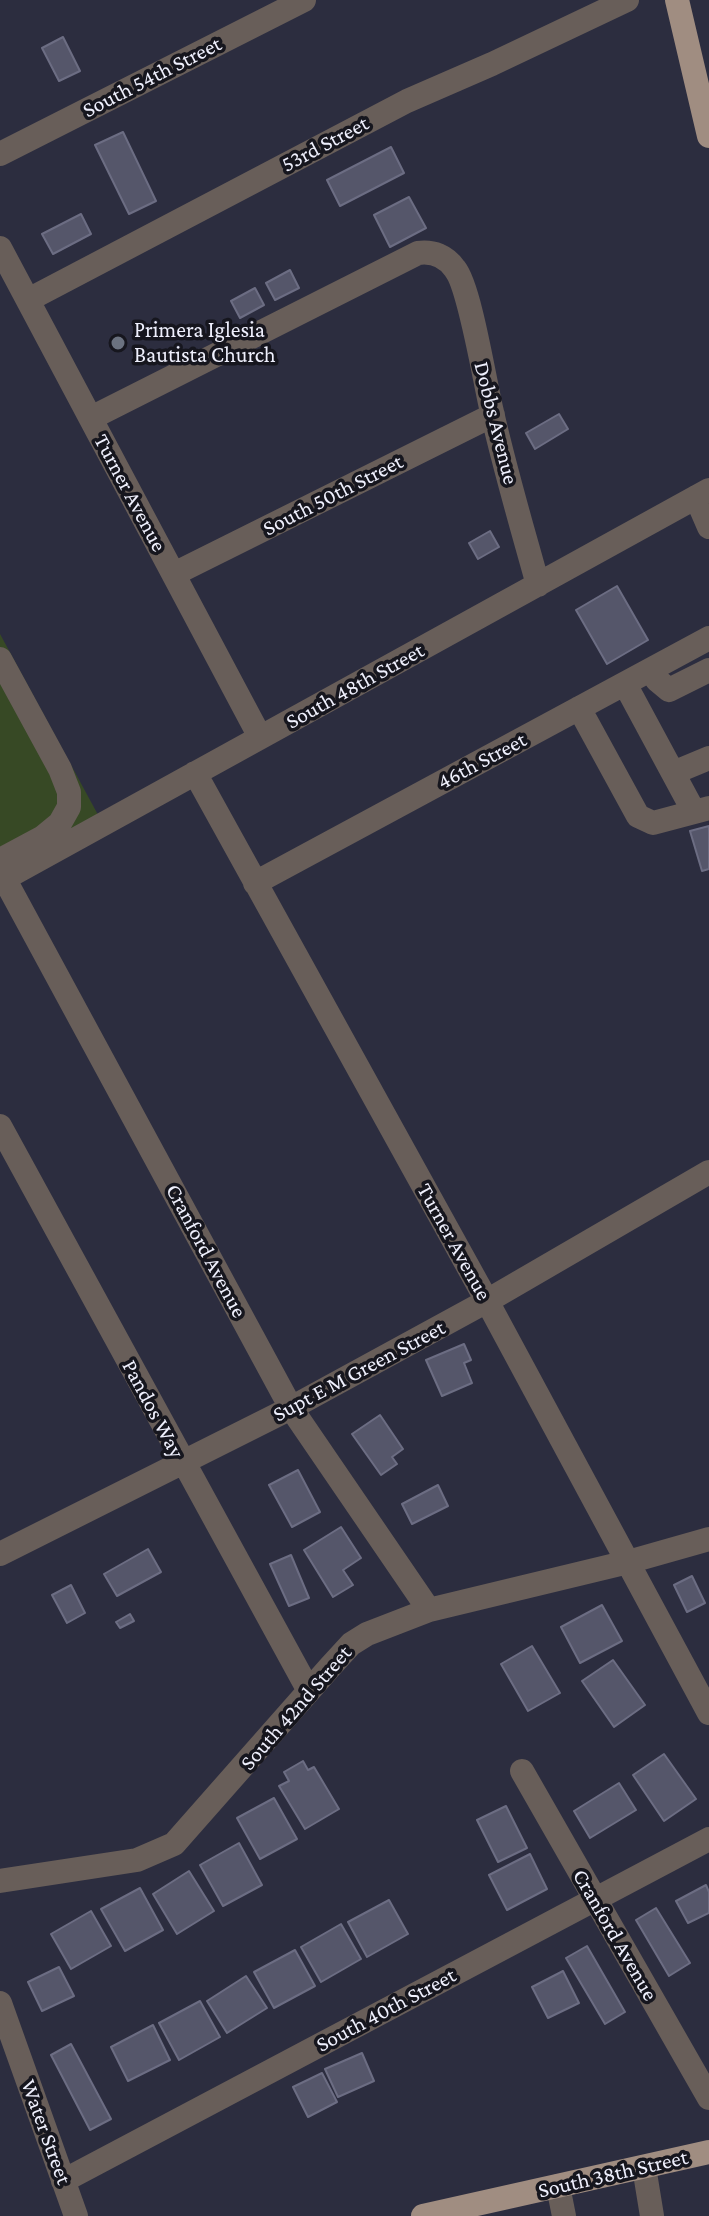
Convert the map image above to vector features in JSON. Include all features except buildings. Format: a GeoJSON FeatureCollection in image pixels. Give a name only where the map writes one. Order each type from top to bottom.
{"type":"FeatureCollection","features":[{"type":"Feature","properties":{"kind":"main road"},"geometry":{"type":"LineString","coordinates":[[677,0],[709,136]]}},
{"type":"Feature","properties":{"kind":"main road","name":"South 38th Street"},"geometry":{"type":"LineString","coordinates":[[423,2216],[448,2213],[709,2152]]}},
{"type":"Feature","properties":{"kind":"street","name":"South 54th Street"},"geometry":{"type":"LineString","coordinates":[[0,154],[304,0]]}},
{"type":"Feature","properties":{"kind":"street","name":"53rd Street"},"geometry":{"type":"LineString","coordinates":[[28,300],[407,101],[627,0]]}},
{"type":"Feature","properties":{"kind":"street","name":"Turner Avenue"},"geometry":{"type":"LineString","coordinates":[[0,248],[260,737]]}},
{"type":"Feature","properties":{"kind":"street","name":"Dobbs Avenue"},"geometry":{"type":"LineString","coordinates":[[91,418],[418,253],[441,256],[457,270],[465,294],[538,585]]}},
{"type":"Feature","properties":{"kind":"street","name":"South 50th Street"},"geometry":{"type":"LineString","coordinates":[[174,574],[493,415]]}},
{"type":"Feature","properties":{"kind":"street","name":"South 48th Street"},"geometry":{"type":"LineString","coordinates":[[1,873],[89,832],[703,494]]}},
{"type":"Feature","properties":{"kind":"street"},"geometry":{"type":"LineString","coordinates":[[703,494],[709,527]]}},
{"type":"Feature","properties":{"kind":"street","name":"46th Street"},"geometry":{"type":"LineString","coordinates":[[255,883],[709,638]]}},
{"type":"Feature","properties":{"kind":"street"},"geometry":{"type":"LineString","coordinates":[[0,659],[60,769],[69,792],[65,816],[53,830],[1,873]]}},
{"type":"Feature","properties":{"kind":"street"},"geometry":{"type":"LineString","coordinates":[[652,669],[657,680],[669,690],[709,670]]}},
{"type":"Feature","properties":{"kind":"street"},"geometry":{"type":"LineString","coordinates":[[579,708],[638,816],[653,823],[702,810],[673,773],[625,684]]}},
{"type":"Feature","properties":{"kind":"street"},"geometry":{"type":"LineString","coordinates":[[673,773],[709,758]]}},
{"type":"Feature","properties":{"kind":"street","name":"Turner Avenue"},"geometry":{"type":"LineString","coordinates":[[195,773],[487,1301],[709,1713]]}},
{"type":"Feature","properties":{"kind":"street"},"geometry":{"type":"LineString","coordinates":[[69,803],[89,832]]}},
{"type":"Feature","properties":{"kind":"street","name":"Cranford Avenue"},"geometry":{"type":"LineString","coordinates":[[1,873],[291,1408],[429,1610]]}},
{"type":"Feature","properties":{"kind":"street","name":"Pandos Way"},"geometry":{"type":"LineString","coordinates":[[0,1126],[309,1691]]}},
{"type":"Feature","properties":{"kind":"street","name":"Supt E M Green Street"},"geometry":{"type":"LineString","coordinates":[[0,1554],[291,1408],[487,1301],[709,1172]]}},
{"type":"Feature","properties":{"kind":"street","name":"South 42nd Street"},"geometry":{"type":"LineString","coordinates":[[0,1881],[137,1860],[174,1844],[351,1644],[367,1634],[429,1610],[709,1539]]}},
{"type":"Feature","properties":{"kind":"street","name":"Cranford Avenue"},"geometry":{"type":"LineString","coordinates":[[522,1771],[709,2098]]}},
{"type":"Feature","properties":{"kind":"street","name":"South 40th Street"},"geometry":{"type":"LineString","coordinates":[[63,2181],[709,1839]]}},
{"type":"Feature","properties":{"kind":"street","name":"Water Street"},"geometry":{"type":"LineString","coordinates":[[0,2003],[76,2216]]}},
{"type":"Feature","properties":{"kind":"street"},"geometry":{"type":"LineString","coordinates":[[644,2167],[652,2216]]}},
{"type":"Feature","properties":{"kind":"street"},"geometry":{"type":"LineString","coordinates":[[558,2186],[564,2216]]}},
{"type":"Feature","properties":{"kind":"green space"},"geometry":{"type":"Polygon","coordinates":[[[0,634],[103,824],[0,875],[0,634]]]}},
{"type":"Feature","properties":{"kind":"place","name":"Primera Iglesia Bautista Church"},"geometry":{"type":"Point","coordinates":[118,343]}}]}
